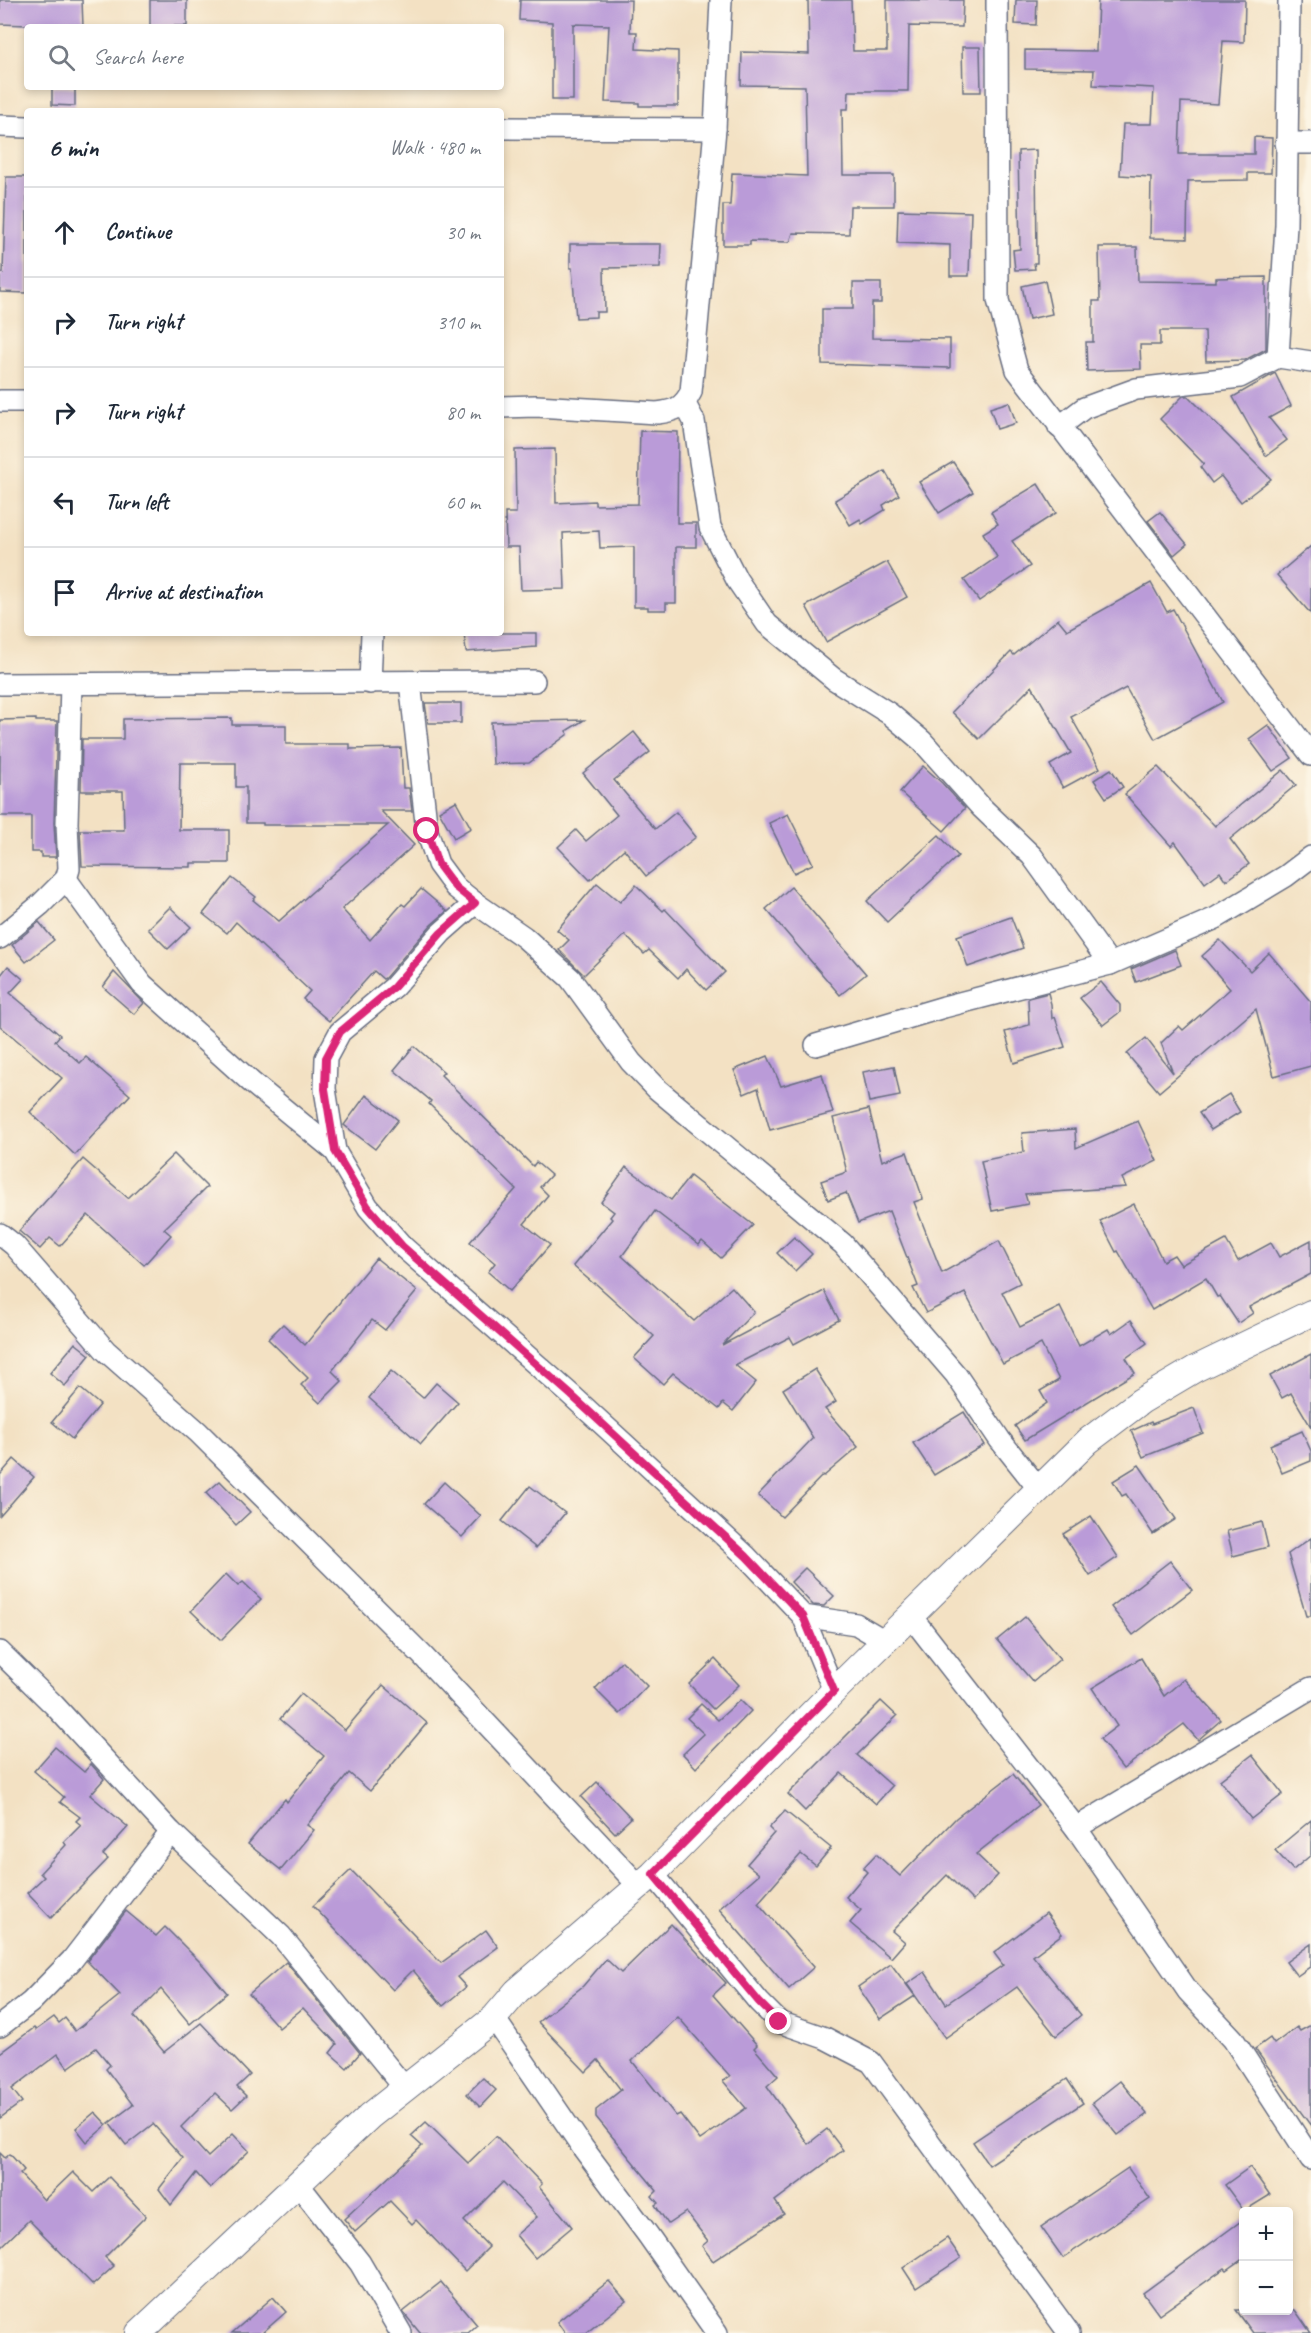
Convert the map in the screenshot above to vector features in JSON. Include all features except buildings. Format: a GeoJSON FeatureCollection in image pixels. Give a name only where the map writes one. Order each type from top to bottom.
{"type":"FeatureCollection","features":[{"type":"Feature","properties":{"kind":"street"},"geometry":{"type":"LineString","coordinates":[[504,407],[536,406],[657,414],[675,410],[686,404],[691,392],[715,129],[721,0]]}},
{"type":"Feature","properties":{"kind":"street"},"geometry":{"type":"LineString","coordinates":[[997,0],[998,300],[1017,370],[1311,755]]}},
{"type":"Feature","properties":{"kind":"street"},"geometry":{"type":"LineString","coordinates":[[1278,357],[1286,225],[1289,0]]}},
{"type":"Feature","properties":{"kind":"street"},"geometry":{"type":"LineString","coordinates":[[0,126],[24,127]]}},
{"type":"Feature","properties":{"kind":"street"},"geometry":{"type":"LineString","coordinates":[[504,128],[715,129]]}},
{"type":"Feature","properties":{"kind":"street"},"geometry":{"type":"LineString","coordinates":[[1286,143],[1311,143]]}},
{"type":"Feature","properties":{"kind":"street"},"geometry":{"type":"LineString","coordinates":[[1059,427],[1084,408],[1136,389],[1240,377],[1278,357],[1311,362]]}},
{"type":"Feature","properties":{"kind":"street"},"geometry":{"type":"LineString","coordinates":[[0,401],[24,401]]}},
{"type":"Feature","properties":{"kind":"street"},"geometry":{"type":"LineString","coordinates":[[686,404],[694,421],[710,527],[737,580],[762,617],[795,649],[826,673],[890,714],[922,741],[981,807],[1032,856],[1110,964]]}},
{"type":"Feature","properties":{"kind":"street"},"geometry":{"type":"LineString","coordinates":[[370,683],[372,636]]}},
{"type":"Feature","properties":{"kind":"street"},"geometry":{"type":"LineString","coordinates":[[0,684],[534,681]]}},
{"type":"Feature","properties":{"kind":"street"},"geometry":{"type":"LineString","coordinates":[[410,682],[427,831],[438,864],[455,887],[524,937],[570,978],[631,1062],[657,1089],[843,1244],[956,1375],[1000,1440],[1039,1489]]}},
{"type":"Feature","properties":{"kind":"street"},"geometry":{"type":"LineString","coordinates":[[0,938],[40,905],[66,879],[69,869],[67,823],[71,684]]}},
{"type":"Feature","properties":{"kind":"street"},"geometry":{"type":"LineString","coordinates":[[816,1045],[944,1007],[1110,964],[1216,918],[1286,876],[1311,857]]}},
{"type":"Feature","properties":{"kind":"street"},"geometry":{"type":"LineString","coordinates":[[66,879],[142,984],[251,1082],[335,1151],[368,1207],[402,1246],[570,1394],[746,1556],[803,1616],[834,1691]]}},
{"type":"Feature","properties":{"kind":"street"},"geometry":{"type":"LineString","coordinates":[[335,1151],[325,1089],[326,1058],[340,1032],[394,987],[441,933],[475,903]]}},
{"type":"Feature","properties":{"kind":"street"},"geometry":{"type":"LineString","coordinates":[[0,1234],[14,1245],[106,1351],[198,1432],[646,1880],[779,2022],[825,2038],[870,2062],[1069,2333]]}},
{"type":"Feature","properties":{"kind":"street"},"geometry":{"type":"LineString","coordinates":[[139,2333],[370,2116],[494,2018],[517,1991],[646,1880],[910,1615],[1088,1441],[1141,1401],[1195,1369],[1311,1313]]}},
{"type":"Feature","properties":{"kind":"street"},"geometry":{"type":"LineString","coordinates":[[910,1615],[1076,1828],[1188,1991],[1233,2038],[1311,2159]]}},
{"type":"Feature","properties":{"kind":"street"},"geometry":{"type":"LineString","coordinates":[[803,1616],[856,1624],[885,1641]]}},
{"type":"Feature","properties":{"kind":"street"},"geometry":{"type":"LineString","coordinates":[[0,1652],[54,1705],[171,1832],[281,1936],[404,2087]]}},
{"type":"Feature","properties":{"kind":"street"},"geometry":{"type":"LineString","coordinates":[[1076,1828],[1311,1688]]}},
{"type":"Feature","properties":{"kind":"street"},"geometry":{"type":"LineString","coordinates":[[0,2026],[31,2002],[72,1960],[171,1832]]}},
{"type":"Feature","properties":{"kind":"street"},"geometry":{"type":"LineString","coordinates":[[494,2018],[582,2148],[648,2235],[717,2333]]}},
{"type":"Feature","properties":{"kind":"street"},"geometry":{"type":"LineString","coordinates":[[298,2184],[360,2263],[401,2333]]}},
{"type":"Feature","properties":{"kind":"route"},"geometry":{"type":"LineString","coordinates":[[427,831],[438,864],[455,887],[475,903],[441,933],[394,987],[340,1032],[326,1058],[325,1089],[335,1151],[368,1207],[402,1246],[570,1394],[746,1556],[803,1616],[834,1691],[653,1874],[759,2002],[779,2022]]}}]}
